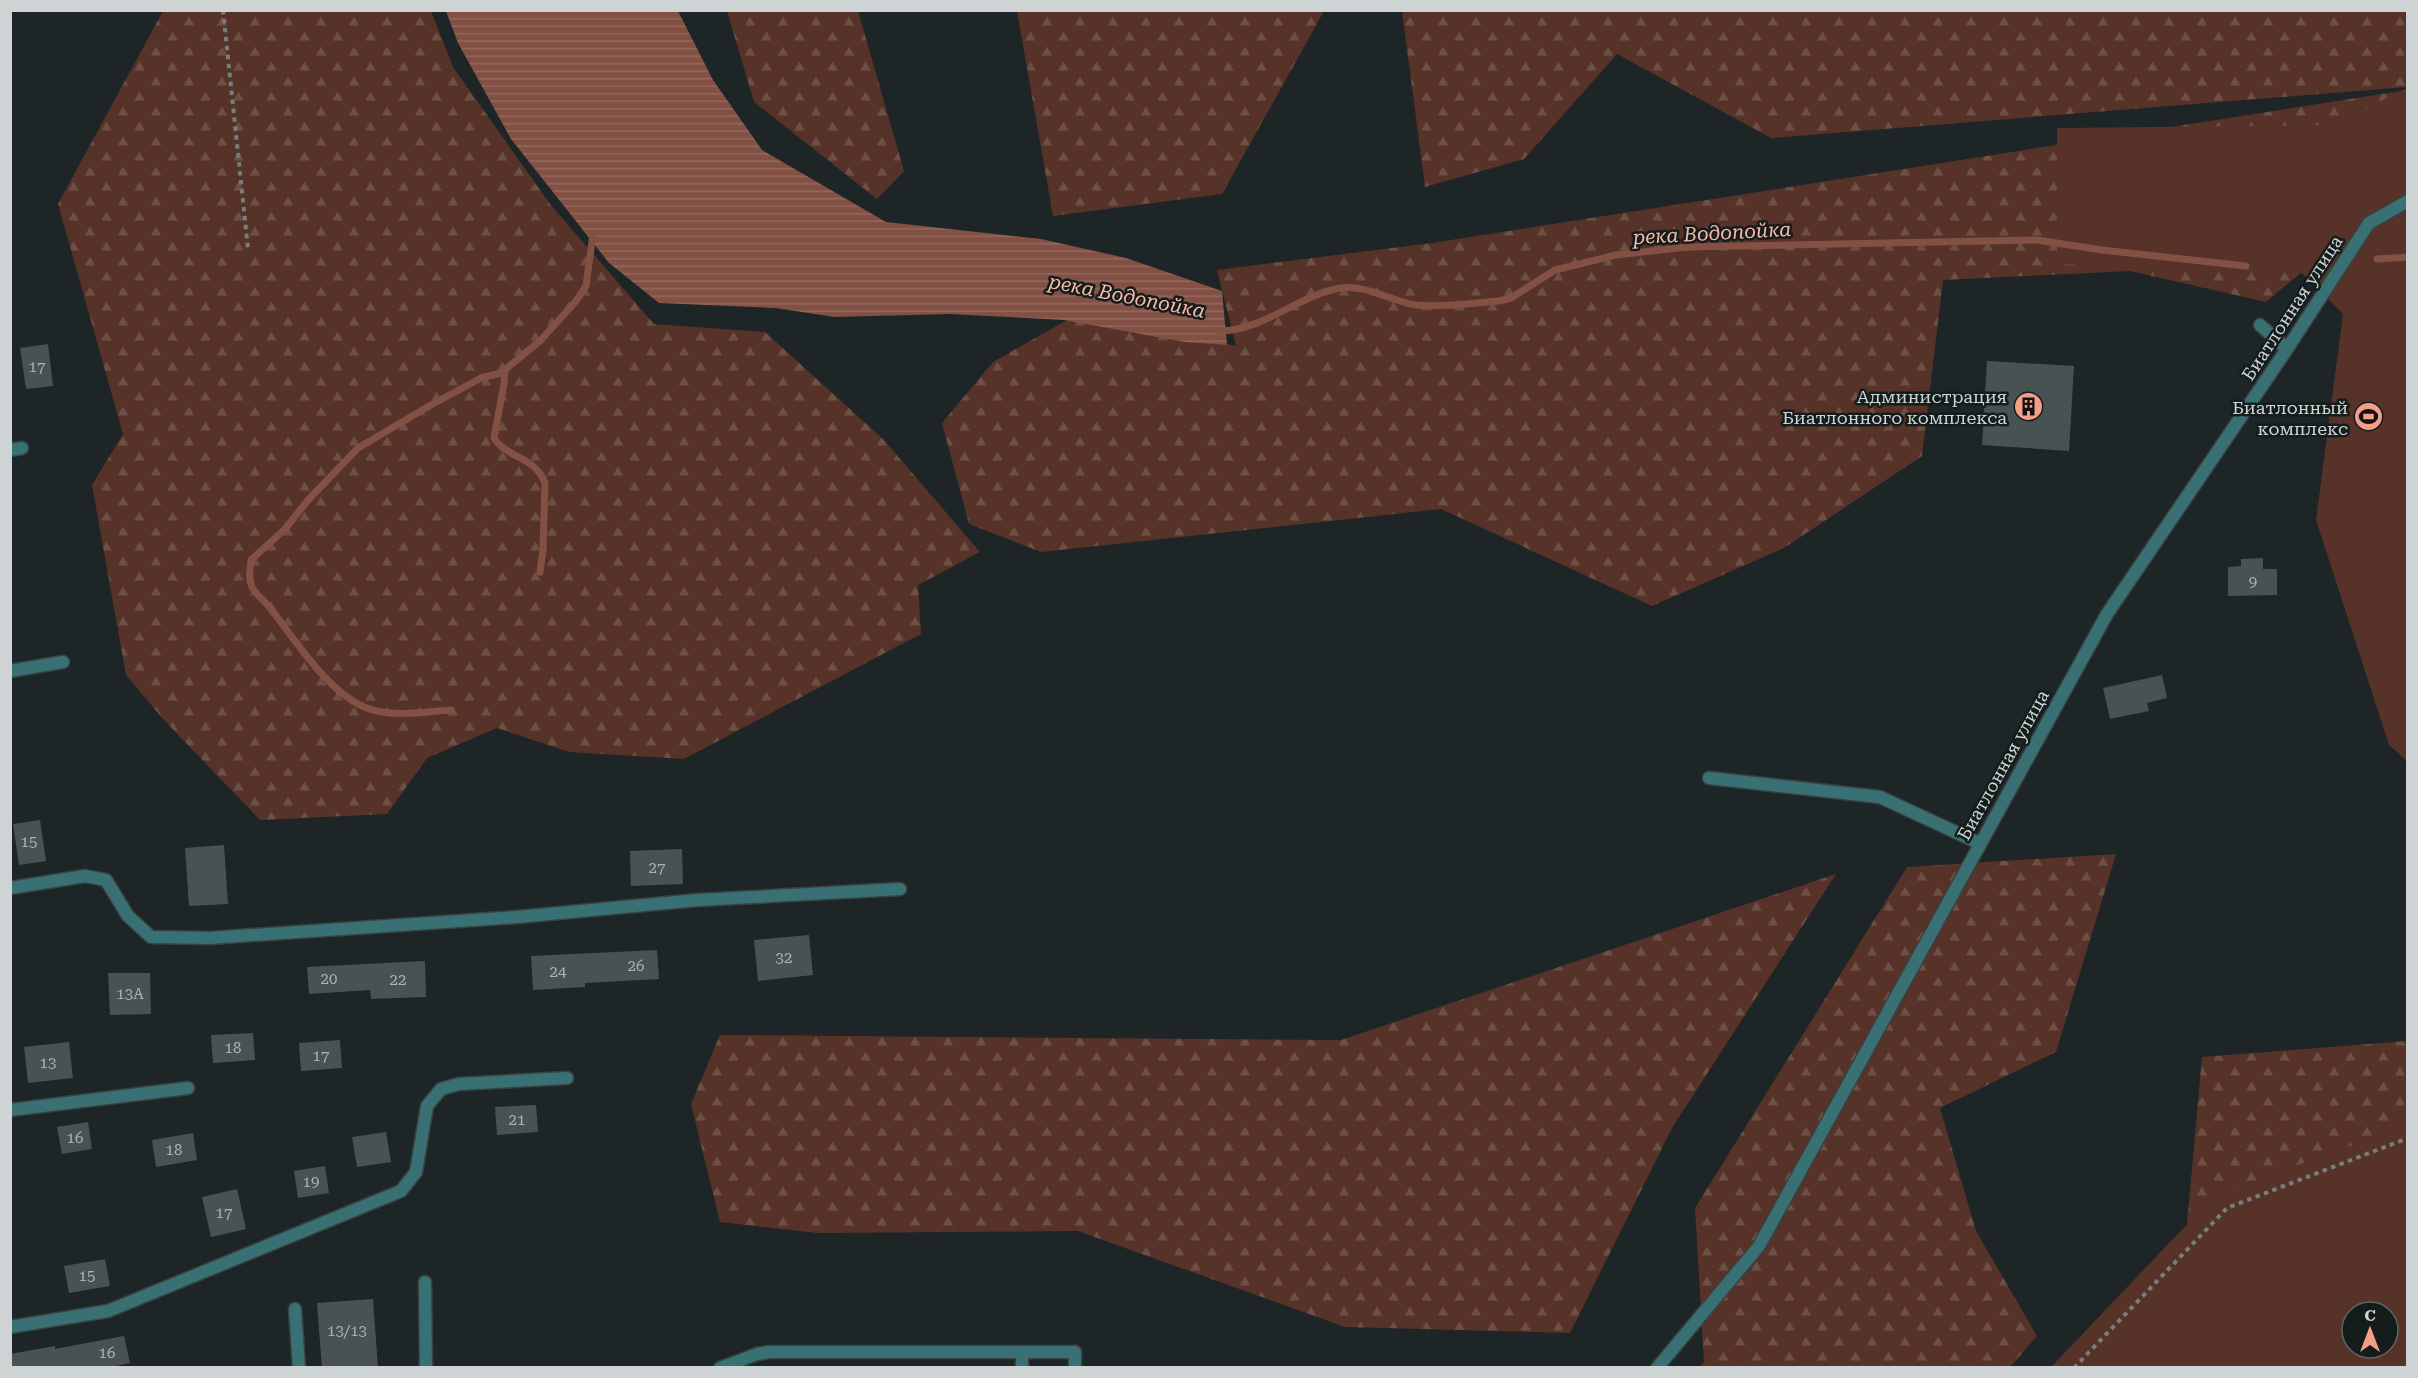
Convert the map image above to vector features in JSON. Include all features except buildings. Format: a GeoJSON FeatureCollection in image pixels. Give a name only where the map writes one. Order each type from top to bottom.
{"type":"FeatureCollection","features":[{"type":"Feature","properties":{"kind":"street","name":"Биатлонная улица"},"geometry":{"type":"LineString","coordinates":[[1657,1368],[1759,1246],[2107,614],[2287,349],[2369,223],[2408,201]]}},
{"type":"Feature","properties":{"kind":"street"},"geometry":{"type":"LineString","coordinates":[[2260,325],[2287,349]]}},
{"type":"Feature","properties":{"kind":"street"},"geometry":{"type":"LineString","coordinates":[[10,671],[63,662]]}},
{"type":"Feature","properties":{"kind":"street"},"geometry":{"type":"LineString","coordinates":[[1710,778],[1880,797],[1979,843]]}},
{"type":"Feature","properties":{"kind":"street"},"geometry":{"type":"LineString","coordinates":[[10,888],[85,876],[106,880],[128,916],[151,937],[210,938],[517,917],[698,900],[900,889]]}},
{"type":"Feature","properties":{"kind":"street"},"geometry":{"type":"LineString","coordinates":[[10,1327],[108,1311],[401,1191],[416,1172],[427,1106],[441,1089],[459,1084],[567,1078]]}},
{"type":"Feature","properties":{"kind":"street"},"geometry":{"type":"LineString","coordinates":[[10,1110],[188,1088]]}},
{"type":"Feature","properties":{"kind":"street"},"geometry":{"type":"LineString","coordinates":[[425,1282],[426,1368]]}},
{"type":"Feature","properties":{"kind":"street"},"geometry":{"type":"LineString","coordinates":[[295,1309],[299,1368]]}},
{"type":"Feature","properties":{"kind":"street"},"geometry":{"type":"LineString","coordinates":[[720,1368],[747,1363],[769,1352],[1075,1352],[1075,1368]]}},
{"type":"Feature","properties":{"kind":"street"},"geometry":{"type":"LineString","coordinates":[[1022,1352],[1022,1368]]}},
{"type":"Feature","properties":{"kind":"path"},"geometry":{"type":"LineString","coordinates":[[223,10],[248,249]]}},
{"type":"Feature","properties":{"kind":"path"},"geometry":{"type":"LineString","coordinates":[[2074,1368],[2227,1208],[2408,1138]]}},
{"type":"Feature","properties":{"kind":"green space"},"geometry":{"type":"Polygon","coordinates":[[[1017,10],[1324,11],[1222,194],[1053,216],[1017,10]]]}},
{"type":"Feature","properties":{"kind":"green space"},"geometry":{"type":"Polygon","coordinates":[[[163,11],[431,11],[453,67],[550,204],[654,324],[765,332],[883,439],[980,552],[918,585],[921,634],[684,759],[569,752],[497,728],[427,758],[387,814],[260,820],[163,719],[126,675],[92,485],[123,434],[58,204],[163,11]]]}},
{"type":"Feature","properties":{"kind":"green space"},"geometry":{"type":"Polygon","coordinates":[[[727,11],[858,11],[904,171],[877,199],[754,102],[727,11]]]}},
{"type":"Feature","properties":{"kind":"green space"},"geometry":{"type":"Polygon","coordinates":[[[1402,11],[2407,11],[2407,87],[1771,138],[1617,54],[1524,159],[1425,187],[1402,11]]]}},
{"type":"Feature","properties":{"kind":"green space","name":"Биатлонный комплекс"},"geometry":{"type":"Polygon","coordinates":[[[2407,88],[2407,761],[2389,745],[2316,520],[2343,314],[2302,273],[2057,264],[2057,128],[2334,125],[2407,88]]]}},
{"type":"Feature","properties":{"kind":"green space"},"geometry":{"type":"Polygon","coordinates":[[[2407,90],[2333,246],[2266,302],[2130,271],[1943,280],[1922,456],[1784,548],[1652,606],[1441,509],[1041,552],[969,524],[942,423],[993,362],[1067,320],[1138,323],[1236,346],[1217,270],[1432,243],[2407,90]]]}},
{"type":"Feature","properties":{"kind":"green space"},"geometry":{"type":"Polygon","coordinates":[[[2116,854],[2056,1052],[1940,1108],[1976,1231],[2037,1336],[2010,1367],[1700,1367],[1704,1362],[1695,1208],[1907,867],[2116,854]]]}},
{"type":"Feature","properties":{"kind":"green space"},"geometry":{"type":"Polygon","coordinates":[[[1836,874],[1672,1128],[1570,1333],[1345,1327],[1078,1231],[817,1233],[720,1222],[691,1104],[720,1035],[1341,1040],[1836,874]]]}},
{"type":"Feature","properties":{"kind":"green space"},"geometry":{"type":"Polygon","coordinates":[[[2407,1041],[2407,1367],[2370,1360],[2400,1360],[2400,1300],[2340,1300],[2340,1354],[2178,1324],[2202,1057],[2407,1041]]]}},
{"type":"Feature","properties":{"kind":"green space"},"geometry":{"type":"Polygon","coordinates":[[[2407,1125],[2407,1367],[2051,1367],[2214,1196],[2407,1125]]]}},
{"type":"Feature","properties":{"kind":"water"},"geometry":{"type":"Polygon","coordinates":[[[446,11],[678,11],[713,80],[762,150],[886,222],[1041,239],[1126,258],[1222,291],[1227,345],[1185,342],[1064,320],[949,314],[835,317],[775,308],[659,303],[609,263],[511,139],[458,43],[446,11]]]}},
{"type":"Feature","properties":{"kind":"waterway"},"geometry":{"type":"LineString","coordinates":[[451,710],[384,712],[364,707],[350,699],[312,663],[254,590],[250,577],[251,560],[285,529],[309,499],[358,448],[481,378],[501,373],[541,340],[576,301],[586,286],[593,234]]}},
{"type":"Feature","properties":{"kind":"waterway","name":"река Водопойка"},"geometry":{"type":"LineString","coordinates":[[1219,331],[1265,320],[1309,298],[1340,288],[1359,288],[1407,303],[1425,306],[1499,301],[1511,298],[1555,270],[1616,255],[1687,247],[2037,240],[2102,250],[2246,266]]}},
{"type":"Feature","properties":{"kind":"waterway","name":"река Водопойка"},"geometry":{"type":"LineString","coordinates":[[2377,259],[2408,257]]}},
{"type":"Feature","properties":{"kind":"waterway"},"geometry":{"type":"LineString","coordinates":[[505,370],[494,438],[499,445],[534,467],[545,483],[540,572]]}},
{"type":"Feature","properties":{"kind":"place","name":"Администрация Биатлонного комплекса"},"geometry":{"type":"Point","coordinates":[2028,406]}},
{"type":"Feature","properties":{"kind":"place","name":"Биатлонный комплекс"},"geometry":{"type":"Point","coordinates":[2369,417]}}]}
